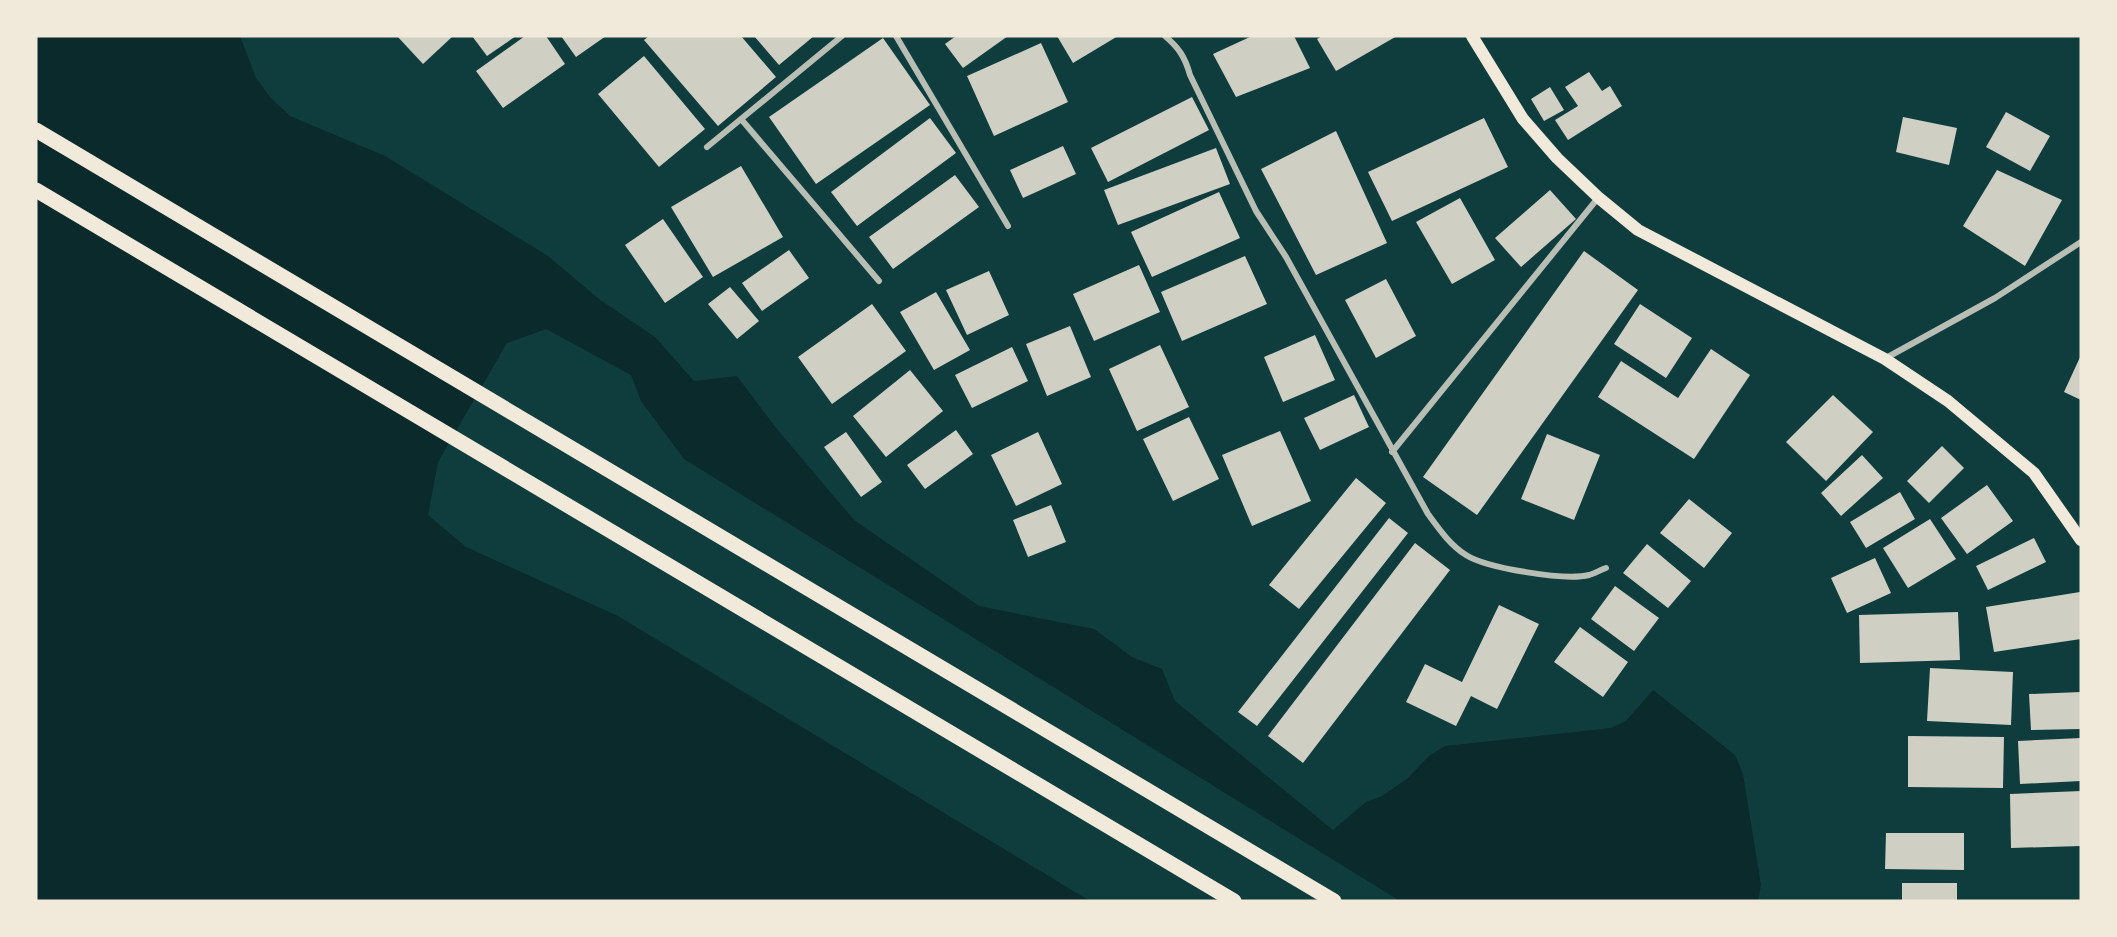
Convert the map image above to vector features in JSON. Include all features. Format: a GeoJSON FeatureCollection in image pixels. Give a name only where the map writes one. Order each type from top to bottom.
{"type":"FeatureCollection","features":[{"type":"Feature","properties":{"kind":"main road"},"geometry":{"type":"LineString","coordinates":[[1472,36],[1523,119],[1557,158],[1599,198],[1638,230],[1885,359],[1948,401],[2034,473],[2081,540]]}},
{"type":"Feature","properties":{"kind":"main road"},"geometry":{"type":"LineString","coordinates":[[36,130],[1334,901]]}},
{"type":"Feature","properties":{"kind":"main road"},"geometry":{"type":"LineString","coordinates":[[36,190],[1233,901]]}},
{"type":"Feature","properties":{"kind":"street"},"geometry":{"type":"LineString","coordinates":[[707,147],[842,36]]}},
{"type":"Feature","properties":{"kind":"street"},"geometry":{"type":"LineString","coordinates":[[896,36],[1008,226]]}},
{"type":"Feature","properties":{"kind":"street"},"geometry":{"type":"LineString","coordinates":[[1164,36],[1179,48],[1186,60],[1190,75],[1256,212],[1286,257],[1392,452],[1442,534],[1467,555],[1497,566],[1548,575],[1589,575],[1606,568]]}},
{"type":"Feature","properties":{"kind":"street"},"geometry":{"type":"LineString","coordinates":[[741,119],[879,281]]}},
{"type":"Feature","properties":{"kind":"street"},"geometry":{"type":"LineString","coordinates":[[1392,452],[1599,198]]}},
{"type":"Feature","properties":{"kind":"street"},"geometry":{"type":"LineString","coordinates":[[1885,359],[1995,298],[2081,242]]}},
{"type":"Feature","properties":{"kind":"water"},"geometry":{"type":"Polygon","coordinates":[[[36,36],[240,36],[256,78],[270,97],[290,116],[385,156],[548,256],[599,299],[655,337],[694,381],[737,376],[776,428],[854,520],[979,606],[1094,629],[1132,657],[1162,669],[1175,701],[1333,830],[1366,802],[1382,796],[1407,779],[1429,756],[1445,746],[1611,728],[1626,721],[1653,690],[1735,755],[1743,774],[1761,885],[1758,901],[1400,901],[684,459],[641,401],[631,375],[546,329],[507,343],[438,462],[428,515],[466,547],[618,616],[1090,901],[36,901],[36,36]]]}},
{"type":"Feature","properties":{"kind":"building"},"geometry":{"type":"Polygon","coordinates":[[[397,36],[453,36],[423,64],[397,36]]]}},
{"type":"Feature","properties":{"kind":"building"},"geometry":{"type":"Polygon","coordinates":[[[472,36],[516,36],[487,56],[472,36]]]}},
{"type":"Feature","properties":{"kind":"building"},"geometry":{"type":"Polygon","coordinates":[[[525,36],[546,36],[565,64],[503,108],[476,71],[525,36]]]}},
{"type":"Feature","properties":{"kind":"building"},"geometry":{"type":"Polygon","coordinates":[[[561,36],[606,36],[576,57],[561,36]]]}},
{"type":"Feature","properties":{"kind":"building"},"geometry":{"type":"Polygon","coordinates":[[[649,36],[741,36],[776,77],[718,126],[644,40],[649,36]]]}},
{"type":"Feature","properties":{"kind":"building"},"geometry":{"type":"Polygon","coordinates":[[[754,36],[814,36],[779,65],[754,36]]]}},
{"type":"Feature","properties":{"kind":"building"},"geometry":{"type":"Polygon","coordinates":[[[956,36],[1008,36],[963,68],[945,44],[956,36]]]}},
{"type":"Feature","properties":{"kind":"building"},"geometry":{"type":"Polygon","coordinates":[[[1057,36],[1118,36],[1073,63],[1057,36]]]}},
{"type":"Feature","properties":{"kind":"building"},"geometry":{"type":"Polygon","coordinates":[[[1252,36],[1294,36],[1310,68],[1236,97],[1213,54],[1252,36]]]}},
{"type":"Feature","properties":{"kind":"building"},"geometry":{"type":"Polygon","coordinates":[[[1322,36],[1397,36],[1336,71],[1317,39],[1322,36]]]}},
{"type":"Feature","properties":{"kind":"building"},"geometry":{"type":"Polygon","coordinates":[[[883,38],[930,105],[816,184],[769,117],[883,38]]]}},
{"type":"Feature","properties":{"kind":"building"},"geometry":{"type":"Polygon","coordinates":[[[1041,43],[1068,102],[994,136],[967,76],[1041,43]]]}},
{"type":"Feature","properties":{"kind":"building"},"geometry":{"type":"Polygon","coordinates":[[[644,56],[705,129],[659,167],[598,94],[644,56]]]}},
{"type":"Feature","properties":{"kind":"building"},"geometry":{"type":"Polygon","coordinates":[[[1589,72],[1602,91],[1610,86],[1622,106],[1568,140],[1555,120],[1578,106],[1565,87],[1589,72]]]}},
{"type":"Feature","properties":{"kind":"building"},"geometry":{"type":"Polygon","coordinates":[[[1550,87],[1564,110],[1544,121],[1531,99],[1550,87]]]}},
{"type":"Feature","properties":{"kind":"building"},"geometry":{"type":"Polygon","coordinates":[[[1192,97],[1209,130],[1108,182],[1091,148],[1192,97]]]}},
{"type":"Feature","properties":{"kind":"building"},"geometry":{"type":"Polygon","coordinates":[[[2006,112],[2050,136],[2030,171],[1986,147],[2006,112]]]}},
{"type":"Feature","properties":{"kind":"building"},"geometry":{"type":"Polygon","coordinates":[[[1903,117],[1957,128],[1949,165],[1896,152],[1903,117]]]}},
{"type":"Feature","properties":{"kind":"building"},"geometry":{"type":"Polygon","coordinates":[[[930,118],[956,153],[857,226],[831,192],[930,118]]]}},
{"type":"Feature","properties":{"kind":"building"},"geometry":{"type":"Polygon","coordinates":[[[1484,118],[1508,167],[1392,221],[1368,172],[1484,118]]]}},
{"type":"Feature","properties":{"kind":"building"},"geometry":{"type":"Polygon","coordinates":[[[1336,131],[1387,243],[1316,275],[1261,169],[1336,131]]]}},
{"type":"Feature","properties":{"kind":"building"},"geometry":{"type":"Polygon","coordinates":[[[1063,146],[1076,174],[1023,198],[1010,170],[1063,146]]]}},
{"type":"Feature","properties":{"kind":"building"},"geometry":{"type":"Polygon","coordinates":[[[1216,148],[1230,184],[1118,225],[1104,190],[1216,148]]]}},
{"type":"Feature","properties":{"kind":"building"},"geometry":{"type":"Polygon","coordinates":[[[741,166],[783,237],[713,277],[671,207],[741,166]]]}},
{"type":"Feature","properties":{"kind":"building"},"geometry":{"type":"Polygon","coordinates":[[[1997,170],[2062,200],[2025,266],[1963,226],[1997,170]]]}},
{"type":"Feature","properties":{"kind":"building"},"geometry":{"type":"Polygon","coordinates":[[[955,175],[979,207],[893,269],[869,237],[955,175]]]}},
{"type":"Feature","properties":{"kind":"building"},"geometry":{"type":"Polygon","coordinates":[[[1550,190],[1576,219],[1521,267],[1495,238],[1550,190]]]}},
{"type":"Feature","properties":{"kind":"building"},"geometry":{"type":"Polygon","coordinates":[[[1219,192],[1240,238],[1152,277],[1131,232],[1219,192]]]}},
{"type":"Feature","properties":{"kind":"building"},"geometry":{"type":"Polygon","coordinates":[[[1460,198],[1495,260],[1452,284],[1416,222],[1460,198]]]}},
{"type":"Feature","properties":{"kind":"building"},"geometry":{"type":"Polygon","coordinates":[[[663,219],[703,277],[665,303],[625,245],[663,219]]]}},
{"type":"Feature","properties":{"kind":"building"},"geometry":{"type":"Polygon","coordinates":[[[789,250],[809,278],[762,311],[742,283],[789,250]]]}},
{"type":"Feature","properties":{"kind":"building"},"geometry":{"type":"Polygon","coordinates":[[[1584,251],[1638,290],[1477,515],[1423,477],[1584,251]]]}},
{"type":"Feature","properties":{"kind":"building"},"geometry":{"type":"Polygon","coordinates":[[[1245,256],[1267,304],[1182,341],[1161,292],[1245,256]]]}},
{"type":"Feature","properties":{"kind":"building"},"geometry":{"type":"Polygon","coordinates":[[[1139,265],[1160,312],[1094,341],[1073,294],[1139,265]]]}},
{"type":"Feature","properties":{"kind":"building"},"geometry":{"type":"Polygon","coordinates":[[[989,271],[1009,315],[967,335],[946,290],[989,271]]]}},
{"type":"Feature","properties":{"kind":"building"},"geometry":{"type":"Polygon","coordinates":[[[1386,279],[1416,336],[1376,358],[1345,300],[1386,279]]]}},
{"type":"Feature","properties":{"kind":"building"},"geometry":{"type":"Polygon","coordinates":[[[730,287],[759,321],[737,339],[708,304],[730,287]]]}},
{"type":"Feature","properties":{"kind":"building"},"geometry":{"type":"Polygon","coordinates":[[[936,292],[970,350],[934,370],[900,312],[936,292]]]}},
{"type":"Feature","properties":{"kind":"building"},"geometry":{"type":"Polygon","coordinates":[[[872,304],[906,351],[832,404],[798,357],[872,304]]]}},
{"type":"Feature","properties":{"kind":"building"},"geometry":{"type":"Polygon","coordinates":[[[1640,304],[1692,338],[1666,378],[1614,344],[1640,304]]]}},
{"type":"Feature","properties":{"kind":"building"},"geometry":{"type":"Polygon","coordinates":[[[1070,326],[1091,377],[1047,396],[1026,344],[1070,326]]]}},
{"type":"Feature","properties":{"kind":"building"},"geometry":{"type":"Polygon","coordinates":[[[1315,335],[1335,380],[1283,402],[1264,357],[1315,335]]]}},
{"type":"Feature","properties":{"kind":"building"},"geometry":{"type":"Polygon","coordinates":[[[1160,345],[1189,407],[1137,431],[1109,369],[1160,345]]]}},
{"type":"Feature","properties":{"kind":"building"},"geometry":{"type":"Polygon","coordinates":[[[1012,347],[1028,381],[972,408],[955,375],[1012,347]]]}},
{"type":"Feature","properties":{"kind":"building"},"geometry":{"type":"Polygon","coordinates":[[[1711,349],[1750,375],[1694,459],[1598,397],[1621,361],[1678,398],[1711,349]]]}},
{"type":"Feature","properties":{"kind":"building"},"geometry":{"type":"Polygon","coordinates":[[[2081,355],[2081,400],[2064,392],[2081,355]]]}},
{"type":"Feature","properties":{"kind":"building"},"geometry":{"type":"Polygon","coordinates":[[[910,370],[943,411],[886,457],[853,416],[910,370]]]}},
{"type":"Feature","properties":{"kind":"building"},"geometry":{"type":"Polygon","coordinates":[[[1354,395],[1369,427],[1320,450],[1304,418],[1354,395]]]}},
{"type":"Feature","properties":{"kind":"building"},"geometry":{"type":"Polygon","coordinates":[[[1833,395],[1873,432],[1826,481],[1786,442],[1833,395]]]}},
{"type":"Feature","properties":{"kind":"building"},"geometry":{"type":"Polygon","coordinates":[[[1189,417],[1219,479],[1173,501],[1143,439],[1189,417]]]}},
{"type":"Feature","properties":{"kind":"building"},"geometry":{"type":"Polygon","coordinates":[[[956,430],[973,454],[925,489],[907,465],[956,430]]]}},
{"type":"Feature","properties":{"kind":"building"},"geometry":{"type":"Polygon","coordinates":[[[1280,431],[1311,501],[1252,526],[1222,455],[1280,431]]]}},
{"type":"Feature","properties":{"kind":"building"},"geometry":{"type":"Polygon","coordinates":[[[846,432],[882,482],[861,497],[824,447],[846,432]]]}},
{"type":"Feature","properties":{"kind":"building"},"geometry":{"type":"Polygon","coordinates":[[[1038,432],[1062,484],[1016,506],[991,455],[1038,432]]]}},
{"type":"Feature","properties":{"kind":"building"},"geometry":{"type":"Polygon","coordinates":[[[1547,434],[1600,455],[1574,520],[1521,499],[1547,434]]]}},
{"type":"Feature","properties":{"kind":"building"},"geometry":{"type":"Polygon","coordinates":[[[1942,446],[1964,468],[1929,503],[1907,481],[1942,446]]]}},
{"type":"Feature","properties":{"kind":"building"},"geometry":{"type":"Polygon","coordinates":[[[1862,455],[1883,478],[1841,516],[1821,493],[1862,455]]]}},
{"type":"Feature","properties":{"kind":"building"},"geometry":{"type":"Polygon","coordinates":[[[1356,478],[1386,503],[1299,609],[1269,585],[1356,478]]]}},
{"type":"Feature","properties":{"kind":"building"},"geometry":{"type":"Polygon","coordinates":[[[1987,485],[2013,521],[1967,554],[1941,518],[1987,485]]]}},
{"type":"Feature","properties":{"kind":"building"},"geometry":{"type":"Polygon","coordinates":[[[1900,492],[1915,519],[1866,548],[1850,522],[1900,492]]]}},
{"type":"Feature","properties":{"kind":"building"},"geometry":{"type":"Polygon","coordinates":[[[1689,499],[1732,533],[1704,568],[1660,533],[1689,499]]]}},
{"type":"Feature","properties":{"kind":"building"},"geometry":{"type":"Polygon","coordinates":[[[1051,505],[1066,542],[1028,557],[1013,520],[1051,505]]]}},
{"type":"Feature","properties":{"kind":"building"},"geometry":{"type":"Polygon","coordinates":[[[1389,518],[1408,533],[1257,726],[1238,712],[1389,518]]]}},
{"type":"Feature","properties":{"kind":"building"},"geometry":{"type":"Polygon","coordinates":[[[1930,519],[1956,559],[1908,588],[1883,548],[1930,519]]]}},
{"type":"Feature","properties":{"kind":"building"},"geometry":{"type":"Polygon","coordinates":[[[2034,538],[2046,562],[1988,590],[1976,566],[2034,538]]]}},
{"type":"Feature","properties":{"kind":"building"},"geometry":{"type":"Polygon","coordinates":[[[1415,543],[1450,570],[1303,763],[1268,736],[1415,543]]]}},
{"type":"Feature","properties":{"kind":"building"},"geometry":{"type":"Polygon","coordinates":[[[1647,544],[1691,581],[1668,608],[1623,573],[1647,544]]]}},
{"type":"Feature","properties":{"kind":"building"},"geometry":{"type":"Polygon","coordinates":[[[1875,558],[1891,593],[1847,613],[1831,578],[1875,558]]]}},
{"type":"Feature","properties":{"kind":"building"},"geometry":{"type":"Polygon","coordinates":[[[1615,586],[1659,618],[1634,651],[1591,619],[1615,586]]]}},
{"type":"Feature","properties":{"kind":"building"},"geometry":{"type":"Polygon","coordinates":[[[2080,592],[2081,639],[1994,652],[1986,607],[2080,592]]]}},
{"type":"Feature","properties":{"kind":"building"},"geometry":{"type":"Polygon","coordinates":[[[1499,605],[1539,624],[1497,709],[1471,696],[1456,726],[1406,702],[1425,664],[1462,682],[1499,605]]]}},
{"type":"Feature","properties":{"kind":"building"},"geometry":{"type":"Polygon","coordinates":[[[1958,612],[1960,660],[1860,663],[1859,615],[1958,612]]]}},
{"type":"Feature","properties":{"kind":"building"},"geometry":{"type":"Polygon","coordinates":[[[1580,627],[1628,662],[1603,697],[1554,662],[1580,627]]]}},
{"type":"Feature","properties":{"kind":"building"},"geometry":{"type":"Polygon","coordinates":[[[1930,668],[2013,672],[2011,725],[1927,721],[1930,668]]]}},
{"type":"Feature","properties":{"kind":"building"},"geometry":{"type":"Polygon","coordinates":[[[2081,692],[2081,729],[2031,730],[2029,694],[2081,692]]]}},
{"type":"Feature","properties":{"kind":"building"},"geometry":{"type":"Polygon","coordinates":[[[1908,736],[2004,737],[2003,788],[1908,787],[1908,736]]]}},
{"type":"Feature","properties":{"kind":"building"},"geometry":{"type":"Polygon","coordinates":[[[2081,738],[2081,781],[2020,784],[2018,741],[2081,738]]]}},
{"type":"Feature","properties":{"kind":"building"},"geometry":{"type":"Polygon","coordinates":[[[2081,791],[2081,846],[2011,848],[2010,794],[2081,791]]]}},
{"type":"Feature","properties":{"kind":"building"},"geometry":{"type":"Polygon","coordinates":[[[1886,833],[1964,833],[1964,870],[1885,869],[1886,833]]]}},
{"type":"Feature","properties":{"kind":"building"},"geometry":{"type":"Polygon","coordinates":[[[1902,883],[1957,883],[1957,901],[1902,901],[1902,883]]]}}]}
